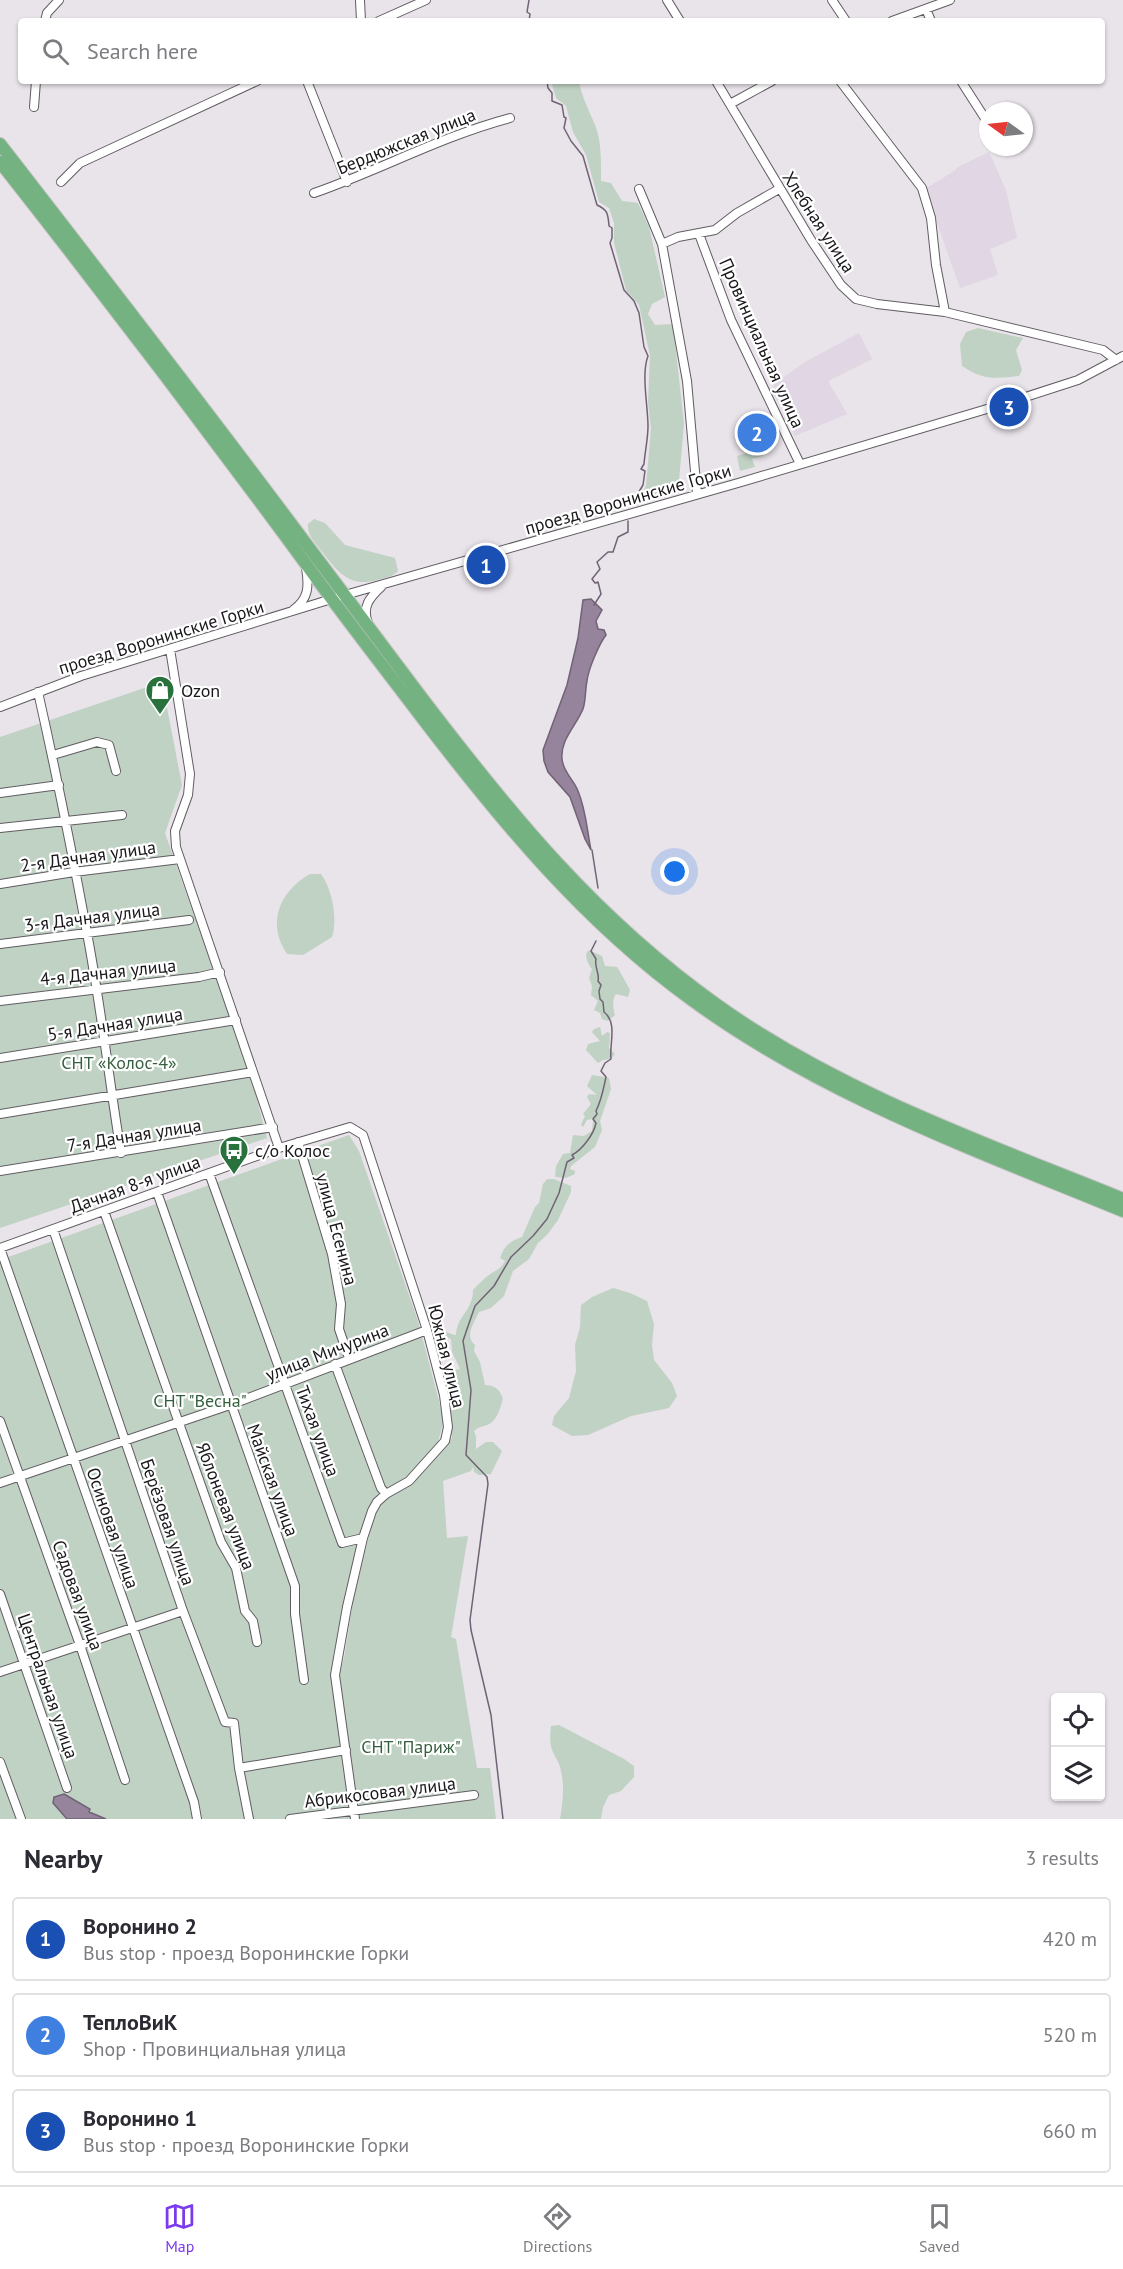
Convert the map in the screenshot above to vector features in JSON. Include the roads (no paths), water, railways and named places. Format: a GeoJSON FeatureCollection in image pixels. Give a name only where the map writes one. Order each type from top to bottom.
{"type":"FeatureCollection","features":[{"type":"Feature","properties":{"kind":"highway"},"geometry":{"type":"LineString","coordinates":[[0,144],[200,402],[468,778],[509,827],[589,912],[642,961],[675,987],[764,1048],[848,1094],[944,1137],[1123,1211]]}},
{"type":"Feature","properties":{"kind":"highway"},"geometry":{"type":"LineString","coordinates":[[0,162],[192,410],[306,563],[372,633],[531,836],[595,904],[657,959],[734,1017],[796,1054],[883,1099],[1123,1199]]}},
{"type":"Feature","properties":{"kind":"street"},"geometry":{"type":"LineString","coordinates":[[46,18],[47,13],[59,0]]}},
{"type":"Feature","properties":{"kind":"street"},"geometry":{"type":"LineString","coordinates":[[360,0],[362,18]]}},
{"type":"Feature","properties":{"kind":"street"},"geometry":{"type":"LineString","coordinates":[[386,18],[426,0]]}},
{"type":"Feature","properties":{"kind":"street"},"geometry":{"type":"LineString","coordinates":[[667,0],[678,18]]}},
{"type":"Feature","properties":{"kind":"street"},"geometry":{"type":"LineString","coordinates":[[832,0],[844,18]]}},
{"type":"Feature","properties":{"kind":"street"},"geometry":{"type":"LineString","coordinates":[[900,18],[950,0]]}},
{"type":"Feature","properties":{"kind":"street"},"geometry":{"type":"LineString","coordinates":[[926,9],[930,18]]}},
{"type":"Feature","properties":{"kind":"street"},"geometry":{"type":"LineString","coordinates":[[34,106],[36,84]]}},
{"type":"Feature","properties":{"kind":"street"},"geometry":{"type":"LineString","coordinates":[[61,182],[80,163],[251,84]]}},
{"type":"Feature","properties":{"kind":"street"},"geometry":{"type":"LineString","coordinates":[[308,84],[347,182]]}},
{"type":"Feature","properties":{"kind":"street","name":"Хлебная улица"},"geometry":{"type":"LineString","coordinates":[[718,84],[779,189],[841,285],[856,298],[877,304],[945,312],[1103,350],[1120,358]]}},
{"type":"Feature","properties":{"kind":"street"},"geometry":{"type":"LineString","coordinates":[[729,104],[766,84]]}},
{"type":"Feature","properties":{"kind":"street"},"geometry":{"type":"LineString","coordinates":[[842,84],[922,188],[931,218],[936,265],[945,312]]}},
{"type":"Feature","properties":{"kind":"street"},"geometry":{"type":"LineString","coordinates":[[963,84],[979,109]]}},
{"type":"Feature","properties":{"kind":"street","name":"Бердюжская улица"},"geometry":{"type":"LineString","coordinates":[[314,193],[347,182],[480,126],[510,118]]}},
{"type":"Feature","properties":{"kind":"street"},"geometry":{"type":"LineString","coordinates":[[639,189],[662,244],[687,381],[697,494]]}},
{"type":"Feature","properties":{"kind":"street"},"geometry":{"type":"LineString","coordinates":[[662,244],[678,237],[715,230],[737,213],[779,189]]}},
{"type":"Feature","properties":{"kind":"street","name":"Провинциальная улица"},"geometry":{"type":"LineString","coordinates":[[699,234],[731,320],[800,464]]}},
{"type":"Feature","properties":{"kind":"street","name":"проезд Воронинские Горки"},"geometry":{"type":"LineString","coordinates":[[0,707],[81,676],[338,598],[800,464],[1078,380],[1120,358]]}},
{"type":"Feature","properties":{"kind":"street"},"geometry":{"type":"LineString","coordinates":[[285,615],[305,599],[308,585],[306,563]]}},
{"type":"Feature","properties":{"kind":"street"},"geometry":{"type":"LineString","coordinates":[[372,633],[366,607],[370,597],[382,585]]}},
{"type":"Feature","properties":{"kind":"street"},"geometry":{"type":"LineString","coordinates":[[170,649],[190,774],[188,795],[175,831],[180,859],[279,1148]]}},
{"type":"Feature","properties":{"kind":"street"},"geometry":{"type":"LineString","coordinates":[[39,692],[87,933],[121,1153]]}},
{"type":"Feature","properties":{"kind":"street"},"geometry":{"type":"LineString","coordinates":[[53,755],[97,742],[109,744],[116,771]]}},
{"type":"Feature","properties":{"kind":"street"},"geometry":{"type":"LineString","coordinates":[[0,793],[59,785]]}},
{"type":"Feature","properties":{"kind":"street"},"geometry":{"type":"LineString","coordinates":[[0,828],[122,815]]}},
{"type":"Feature","properties":{"kind":"street","name":"2-я Дачная улица"},"geometry":{"type":"LineString","coordinates":[[0,884],[180,859]]}},
{"type":"Feature","properties":{"kind":"street","name":"3-я Дачная улица"},"geometry":{"type":"LineString","coordinates":[[0,944],[189,920]]}},
{"type":"Feature","properties":{"kind":"street","name":"4-я Дачная улица"},"geometry":{"type":"LineString","coordinates":[[0,1001],[199,977],[220,972]]}},
{"type":"Feature","properties":{"kind":"street","name":"5-я Дачная улица"},"geometry":{"type":"LineString","coordinates":[[0,1058],[236,1020]]}},
{"type":"Feature","properties":{"kind":"street"},"geometry":{"type":"LineString","coordinates":[[0,1114],[253,1072]]}},
{"type":"Feature","properties":{"kind":"street","name":"7-я Дачная улица"},"geometry":{"type":"LineString","coordinates":[[0,1171],[273,1127]]}},
{"type":"Feature","properties":{"kind":"street","name":"Дачная 8-я улица"},"geometry":{"type":"LineString","coordinates":[[0,1248],[279,1148],[350,1127]]}},
{"type":"Feature","properties":{"kind":"street","name":"Южная улица"},"geometry":{"type":"LineString","coordinates":[[350,1127],[363,1135],[427,1330],[444,1395],[448,1427],[445,1440],[409,1481],[377,1502],[363,1538],[347,1606],[335,1675],[354,1815]]}},
{"type":"Feature","properties":{"kind":"street","name":"улица Есенина"},"geometry":{"type":"LineString","coordinates":[[298,1142],[332,1254],[341,1304],[339,1329],[349,1358]]}},
{"type":"Feature","properties":{"kind":"street"},"geometry":{"type":"LineString","coordinates":[[1009,1152],[1123,1194]]}},
{"type":"Feature","properties":{"kind":"street","name":"Тихая улица"},"geometry":{"type":"LineString","coordinates":[[209,1173],[342,1543],[363,1538]]}},
{"type":"Feature","properties":{"kind":"street","name":"Майская улица"},"geometry":{"type":"LineString","coordinates":[[157,1192],[295,1586],[295,1614],[304,1680]]}},
{"type":"Feature","properties":{"kind":"street","name":"Яблоневая улица"},"geometry":{"type":"LineString","coordinates":[[104,1211],[220,1542],[236,1568],[245,1611],[253,1621],[257,1642]]}},
{"type":"Feature","properties":{"kind":"street","name":"Берёзовая улица"},"geometry":{"type":"LineString","coordinates":[[53,1229],[183,1611],[225,1722],[234,1723],[239,1768],[249,1819]]}},
{"type":"Feature","properties":{"kind":"street","name":"Осиновая улица"},"geometry":{"type":"LineString","coordinates":[[0,1248],[194,1802],[197,1819]]}},
{"type":"Feature","properties":{"kind":"street","name":"улица Мичурина"},"geometry":{"type":"LineString","coordinates":[[0,1483],[230,1405],[427,1330]]}},
{"type":"Feature","properties":{"kind":"street"},"geometry":{"type":"LineString","coordinates":[[335,1364],[381,1488],[387,1494]]}},
{"type":"Feature","properties":{"kind":"street","name":"Садовая улица"},"geometry":{"type":"LineString","coordinates":[[0,1421],[80,1645],[125,1780]]}},
{"type":"Feature","properties":{"kind":"street","name":"Центральная улица"},"geometry":{"type":"LineString","coordinates":[[0,1594],[67,1788]]}},
{"type":"Feature","properties":{"kind":"street"},"geometry":{"type":"LineString","coordinates":[[0,1672],[183,1611]]}},
{"type":"Feature","properties":{"kind":"street"},"geometry":{"type":"LineString","coordinates":[[239,1768],[345,1750]]}},
{"type":"Feature","properties":{"kind":"street"},"geometry":{"type":"LineString","coordinates":[[0,1762],[21,1819]]}},
{"type":"Feature","properties":{"kind":"street","name":"Абрикосовая улица"},"geometry":{"type":"LineString","coordinates":[[290,1819],[354,1815],[474,1795]]}},
{"type":"Feature","properties":{"kind":"waterway"},"geometry":{"type":"LineString","coordinates":[[529,0],[527,12],[530,14],[529,18]]}},
{"type":"Feature","properties":{"kind":"waterway"},"geometry":{"type":"LineString","coordinates":[[547,84],[552,93],[552,101],[562,105],[566,118],[564,128],[583,156],[597,205],[607,213],[609,226],[612,228],[610,243],[624,290],[634,301],[639,313],[644,347],[648,356],[645,381],[648,431],[644,464],[641,469],[645,471],[643,485],[634,500]]}},
{"type":"Feature","properties":{"kind":"waterway"},"geometry":{"type":"LineString","coordinates":[[594,605],[601,594],[598,582],[595,583],[592,579],[600,569],[597,562],[608,552],[613,552],[618,537],[628,532],[628,521]]}},
{"type":"Feature","properties":{"kind":"waterway"},"geometry":{"type":"LineString","coordinates":[[592,850],[598,888]]}},
{"type":"Feature","properties":{"kind":"waterway"},"geometry":{"type":"LineString","coordinates":[[503,1819],[491,1715],[470,1620],[488,1484],[487,1477],[466,1455],[471,1390],[463,1341],[475,1306],[494,1286],[511,1257],[547,1219],[559,1193],[567,1162],[574,1158],[572,1155],[583,1146],[595,1127],[596,1123],[593,1119],[597,1114],[606,1077],[601,1071],[605,1063],[611,1059],[612,1034],[611,1022],[604,1012],[603,1002],[600,999],[601,985],[598,981],[596,959],[591,951],[596,941]]}},
{"type":"Feature","properties":{"kind":"place","name":"Воронино 1"},"geometry":{"type":"Point","coordinates":[1009,407]}},
{"type":"Feature","properties":{"kind":"place","name":"ТеплоВиК"},"geometry":{"type":"Point","coordinates":[757,433]}},
{"type":"Feature","properties":{"kind":"place","name":"Воронино 2"},"geometry":{"type":"Point","coordinates":[486,565]}},
{"type":"Feature","properties":{"kind":"place","name":"Ozon"},"geometry":{"type":"Point","coordinates":[160,716]}},
{"type":"Feature","properties":{"kind":"place","name":"с/о Колос"},"geometry":{"type":"Point","coordinates":[234,1176]}},
{"type":"Feature","properties":{"kind":"park label","name":"СНТ «Колос-4»"},"geometry":{"type":"Point","coordinates":[119,1062]}},
{"type":"Feature","properties":{"kind":"park label","name":"СНТ \"Весна\""},"geometry":{"type":"Point","coordinates":[200,1400]}},
{"type":"Feature","properties":{"kind":"park label","name":"СНТ \"Париж\""},"geometry":{"type":"Point","coordinates":[411,1746]}}]}
